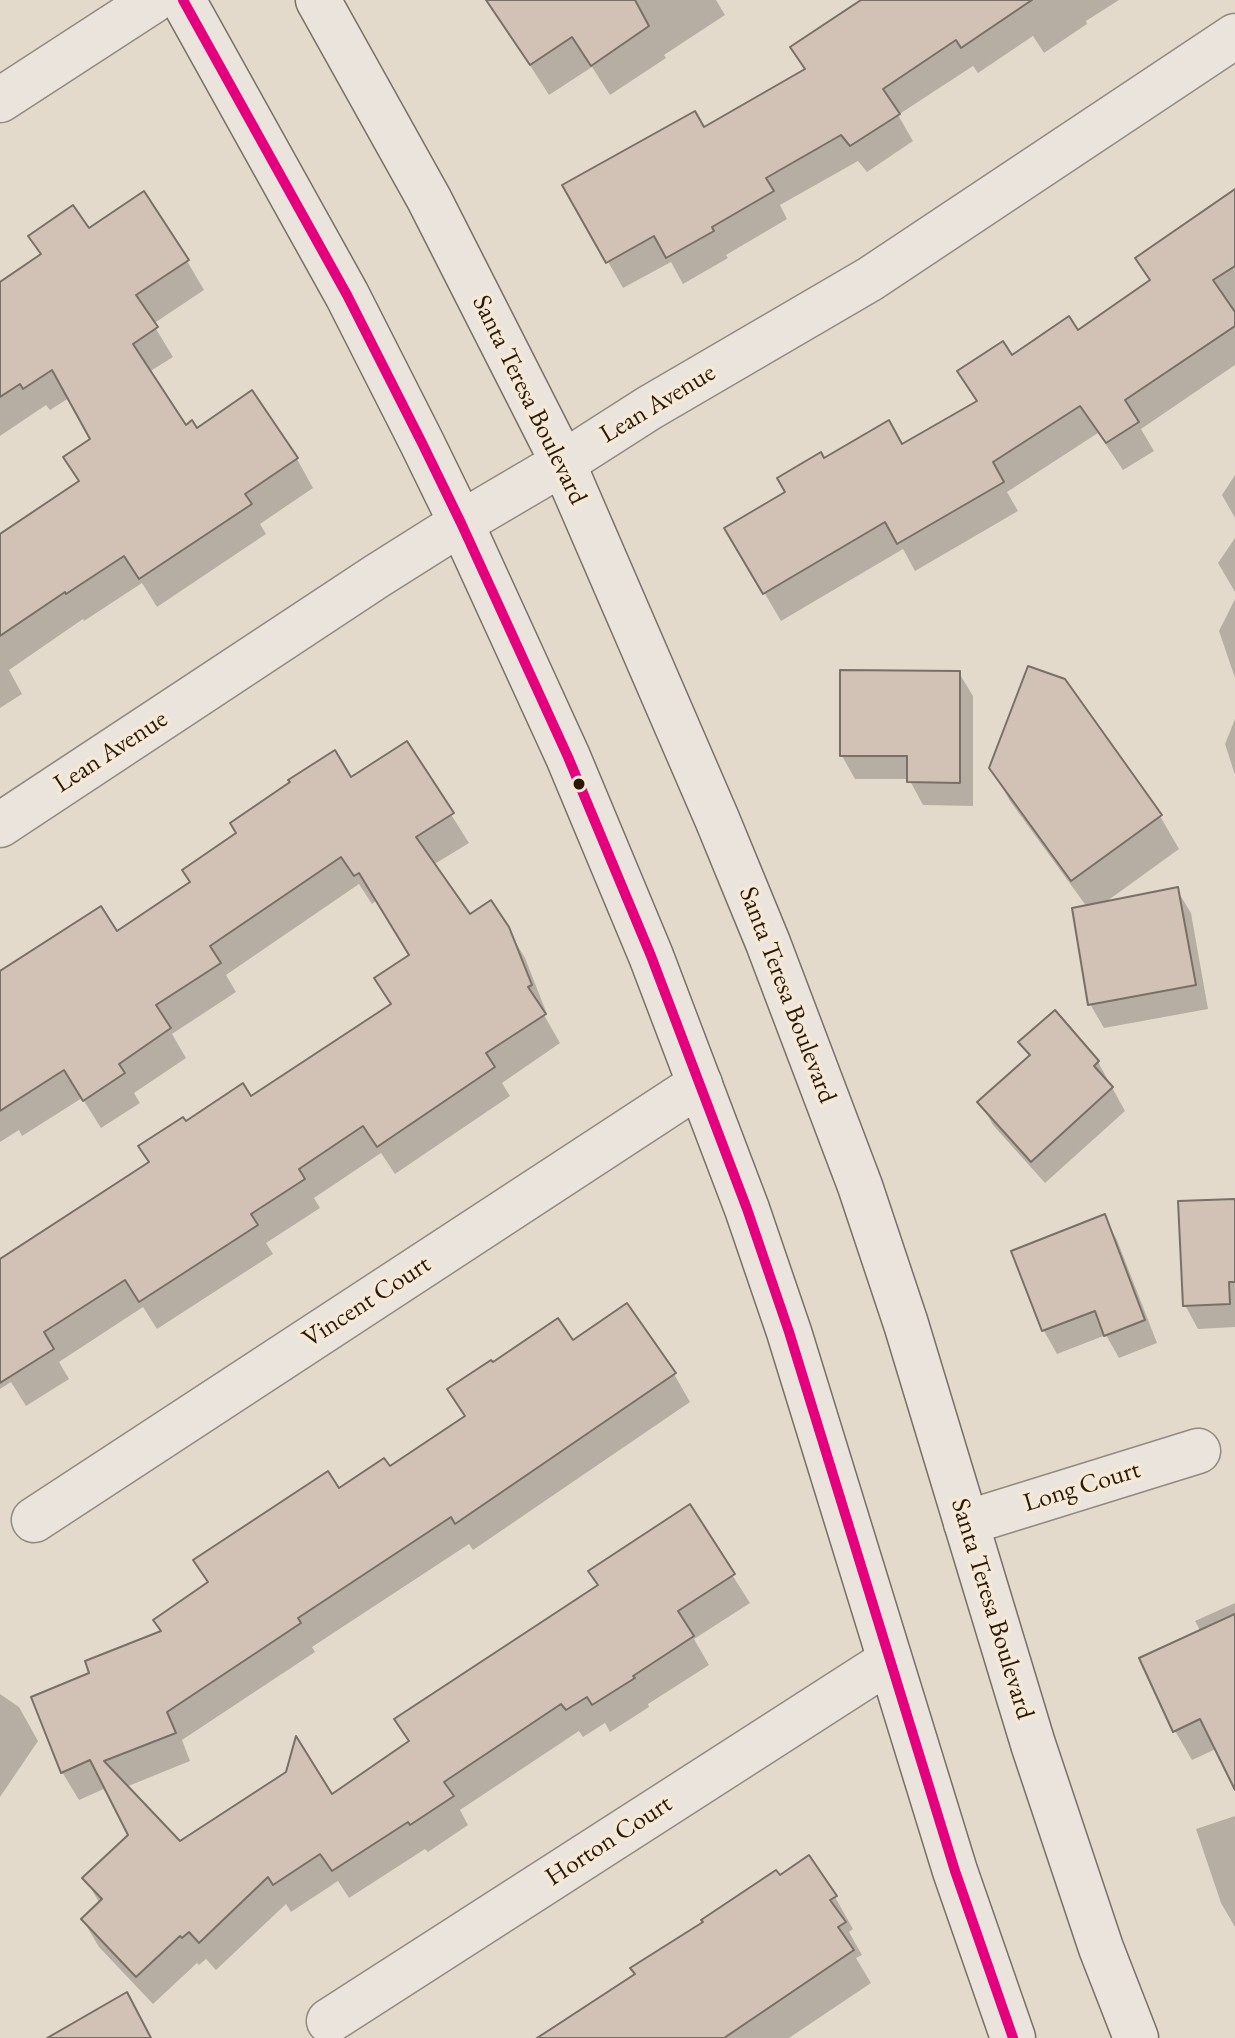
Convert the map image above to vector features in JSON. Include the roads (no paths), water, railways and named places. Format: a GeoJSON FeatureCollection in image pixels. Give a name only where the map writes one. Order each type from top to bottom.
{"type":"FeatureCollection","features":[{"type":"Feature","properties":{"kind":"main road"},"geometry":{"type":"LineString","coordinates":[[0,100],[154,0]]}},
{"type":"Feature","properties":{"kind":"main road"},"geometry":{"type":"LineString","coordinates":[[183,0],[347,295],[461,523],[568,757],[651,956],[747,1209],[789,1332],[955,1871],[1013,2038]]}},
{"type":"Feature","properties":{"kind":"main road","name":"Santa Teresa Boulevard"},"geometry":{"type":"LineString","coordinates":[[318,0],[429,199],[563,463],[717,819],[789,997],[860,1186],[906,1324],[1033,1744],[1101,1948],[1136,2038]]}},
{"type":"Feature","properties":{"kind":"main road","name":"Lean Avenue"},"geometry":{"type":"LineString","coordinates":[[0,825],[461,523],[649,408],[870,279],[1235,36]]}},
{"type":"Feature","properties":{"kind":"main road","name":"Vincent Court"},"geometry":{"type":"LineString","coordinates":[[34,1520],[700,1084]]}},
{"type":"Feature","properties":{"kind":"main road","name":"Long Court"},"geometry":{"type":"LineString","coordinates":[[966,1523],[1198,1451]]}},
{"type":"Feature","properties":{"kind":"main road","name":"Horton Court"},"geometry":{"type":"LineString","coordinates":[[329,2021],[889,1661]]}}]}
